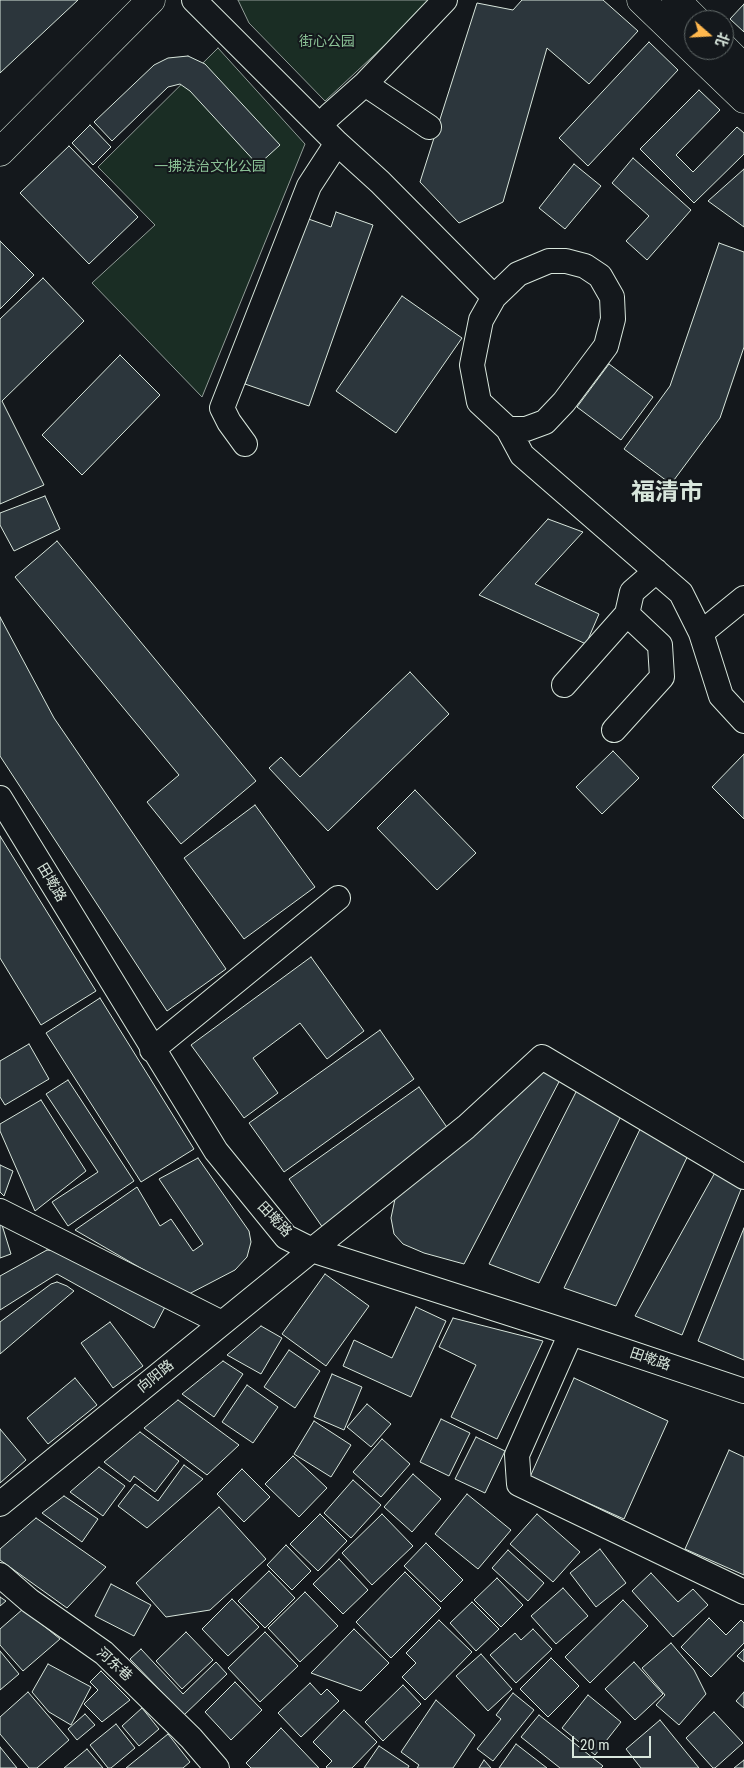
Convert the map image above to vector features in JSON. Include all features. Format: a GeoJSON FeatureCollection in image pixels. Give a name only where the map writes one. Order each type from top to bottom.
{"type":"FeatureCollection","features":[{"type":"Feature","properties":{"kind":"main road"},"geometry":{"type":"LineString","coordinates":[[0,152],[151,0]]}},
{"type":"Feature","properties":{"kind":"main road"},"geometry":{"type":"LineString","coordinates":[[641,0],[680,9],[744,99]]}},
{"type":"Feature","properties":{"kind":"main road"},"geometry":{"type":"LineString","coordinates":[[734,58],[744,68]]}},
{"type":"Feature","properties":{"kind":"street"},"geometry":{"type":"LineString","coordinates":[[194,0],[337,143],[380,182],[494,297]]}},
{"type":"Feature","properties":{"kind":"street"},"geometry":{"type":"LineString","coordinates":[[320,126],[365,84],[445,0]]}},
{"type":"Feature","properties":{"kind":"street"},"geometry":{"type":"LineString","coordinates":[[365,84],[429,127]]}},
{"type":"Feature","properties":{"kind":"street"},"geometry":{"type":"LineString","coordinates":[[245,444],[229,422],[222,408],[309,186],[337,143]]}},
{"type":"Feature","properties":{"kind":"street"},"geometry":{"type":"LineString","coordinates":[[508,429],[526,429],[545,422],[564,402],[606,346],[614,319],[612,297],[600,276],[585,266],[566,261],[549,262],[518,274],[494,297],[481,320],[472,365],[478,402],[508,429],[522,455],[681,593],[701,633],[721,696],[744,721]]}},
{"type":"Feature","properties":{"kind":"street"},"geometry":{"type":"LineString","coordinates":[[564,685],[627,614],[632,592],[656,571]]}},
{"type":"Feature","properties":{"kind":"street"},"geometry":{"type":"LineString","coordinates":[[701,633],[744,598]]}},
{"type":"Feature","properties":{"kind":"street"},"geometry":{"type":"LineString","coordinates":[[614,730],[662,677],[660,645],[627,614]]}},
{"type":"Feature","properties":{"kind":"street","name":"田墘路"},"geometry":{"type":"LineString","coordinates":[[0,798],[152,1050],[216,1151],[286,1237],[312,1250],[744,1391]]}},
{"type":"Feature","properties":{"kind":"street"},"geometry":{"type":"LineString","coordinates":[[152,1050],[338,898]]}},
{"type":"Feature","properties":{"kind":"street","name":"向阳路"},"geometry":{"type":"LineString","coordinates":[[0,1504],[466,1127],[542,1057],[744,1177]]}},
{"type":"Feature","properties":{"kind":"street"},"geometry":{"type":"LineString","coordinates":[[0,1211],[222,1323]]}},
{"type":"Feature","properties":{"kind":"street"},"geometry":{"type":"LineString","coordinates":[[571,1333],[517,1455],[519,1484],[744,1592]]}},
{"type":"Feature","properties":{"kind":"street","name":"河东巷"},"geometry":{"type":"LineString","coordinates":[[0,1574],[30,1601],[104,1653],[191,1738],[217,1768]]}},
{"type":"Feature","properties":{"kind":"green space","name":"街心公园"},"geometry":{"type":"Polygon","coordinates":[[[238,0],[433,0],[325,101],[249,23],[238,0]]]}},
{"type":"Feature","properties":{"kind":"green space","name":"一拂法治文化公园"},"geometry":{"type":"Polygon","coordinates":[[[218,48],[305,144],[202,397],[92,283],[155,225],[98,167],[218,48]]]}},
{"type":"Feature","properties":{"kind":"building"},"geometry":{"type":"Polygon","coordinates":[[[0,0],[78,0],[0,73],[0,0]]]}},
{"type":"Feature","properties":{"kind":"building"},"geometry":{"type":"Polygon","coordinates":[[[522,0],[603,0],[638,31],[589,84],[547,48],[503,202],[459,223],[420,182],[477,3],[513,10],[522,0]]]}},
{"type":"Feature","properties":{"kind":"building"},"geometry":{"type":"Polygon","coordinates":[[[744,4],[744,32],[734,23],[734,15],[744,4]]]}},
{"type":"Feature","properties":{"kind":"building"},"geometry":{"type":"Polygon","coordinates":[[[649,42],[678,70],[588,166],[559,138],[649,42]]]}},
{"type":"Feature","properties":{"kind":"building"},"geometry":{"type":"Polygon","coordinates":[[[188,56],[205,64],[280,145],[258,165],[190,91],[180,84],[168,87],[112,141],[94,122],[154,65],[168,58],[188,56]]]}},
{"type":"Feature","properties":{"kind":"building"},"geometry":{"type":"Polygon","coordinates":[[[699,90],[720,110],[676,155],[693,172],[737,127],[744,133],[744,154],[694,203],[640,149],[699,90]]]}},
{"type":"Feature","properties":{"kind":"building"},"geometry":{"type":"Polygon","coordinates":[[[90,125],[111,147],[93,165],[72,143],[90,125]]]}},
{"type":"Feature","properties":{"kind":"building"},"geometry":{"type":"Polygon","coordinates":[[[69,146],[138,217],[89,264],[20,193],[69,146]]]}},
{"type":"Feature","properties":{"kind":"building"},"geometry":{"type":"Polygon","coordinates":[[[633,158],[691,210],[647,260],[626,241],[649,216],[612,183],[633,158]]]}},
{"type":"Feature","properties":{"kind":"building"},"geometry":{"type":"Polygon","coordinates":[[[574,164],[601,186],[565,229],[539,208],[574,164]]]}},
{"type":"Feature","properties":{"kind":"building"},"geometry":{"type":"Polygon","coordinates":[[[744,169],[744,227],[708,201],[744,169]]]}},
{"type":"Feature","properties":{"kind":"building"},"geometry":{"type":"Polygon","coordinates":[[[336,212],[373,225],[309,406],[245,384],[303,217],[331,227],[336,212]]]}},
{"type":"Feature","properties":{"kind":"building"},"geometry":{"type":"Polygon","coordinates":[[[0,241],[34,275],[0,309],[0,241]]]}},
{"type":"Feature","properties":{"kind":"building"},"geometry":{"type":"Polygon","coordinates":[[[719,243],[744,252],[744,347],[720,418],[671,484],[624,449],[670,386],[719,243]]]}},
{"type":"Feature","properties":{"kind":"building"},"geometry":{"type":"Polygon","coordinates":[[[43,278],[84,321],[2,401],[44,485],[0,504],[0,319],[43,278]]]}},
{"type":"Feature","properties":{"kind":"building"},"geometry":{"type":"Polygon","coordinates":[[[402,296],[462,338],[396,433],[336,391],[402,296]]]}},
{"type":"Feature","properties":{"kind":"building"},"geometry":{"type":"Polygon","coordinates":[[[120,355],[160,395],[82,475],[42,435],[120,355]]]}},
{"type":"Feature","properties":{"kind":"building"},"geometry":{"type":"Polygon","coordinates":[[[609,364],[653,397],[621,440],[577,407],[609,364]]]}},
{"type":"Feature","properties":{"kind":"building"},"geometry":{"type":"Polygon","coordinates":[[[45,496],[60,529],[14,551],[0,525],[0,513],[45,496]]]}},
{"type":"Feature","properties":{"kind":"building"},"geometry":{"type":"Polygon","coordinates":[[[548,519],[583,532],[535,584],[599,614],[586,644],[479,595],[548,519]]]}},
{"type":"Feature","properties":{"kind":"building"},"geometry":{"type":"Polygon","coordinates":[[[57,541],[256,781],[181,844],[147,802],[179,775],[15,577],[57,541]]]}},
{"type":"Feature","properties":{"kind":"building"},"geometry":{"type":"Polygon","coordinates":[[[0,617],[54,718],[226,969],[167,1011],[0,756],[0,617]]]}},
{"type":"Feature","properties":{"kind":"building"},"geometry":{"type":"Polygon","coordinates":[[[410,672],[449,714],[328,831],[269,768],[281,757],[300,777],[410,672]]]}},
{"type":"Feature","properties":{"kind":"building"},"geometry":{"type":"Polygon","coordinates":[[[613,751],[639,778],[602,814],[576,787],[613,751]]]}},
{"type":"Feature","properties":{"kind":"building"},"geometry":{"type":"Polygon","coordinates":[[[744,754],[744,819],[712,787],[744,754]]]}},
{"type":"Feature","properties":{"kind":"building"},"geometry":{"type":"Polygon","coordinates":[[[415,790],[476,853],[437,890],[377,828],[415,790]]]}},
{"type":"Feature","properties":{"kind":"building"},"geometry":{"type":"Polygon","coordinates":[[[255,805],[315,887],[244,939],[184,858],[255,805]]]}},
{"type":"Feature","properties":{"kind":"building"},"geometry":{"type":"Polygon","coordinates":[[[0,836],[96,991],[41,1025],[0,958],[0,836]]]}},
{"type":"Feature","properties":{"kind":"building"},"geometry":{"type":"Polygon","coordinates":[[[311,957],[364,1031],[327,1059],[300,1023],[253,1058],[278,1093],[244,1118],[191,1045],[311,957]]]}},
{"type":"Feature","properties":{"kind":"building"},"geometry":{"type":"Polygon","coordinates":[[[100,998],[194,1149],[141,1182],[46,1033],[100,998]]]}},
{"type":"Feature","properties":{"kind":"building"},"geometry":{"type":"Polygon","coordinates":[[[380,1030],[414,1079],[284,1172],[249,1123],[380,1030]]]}},
{"type":"Feature","properties":{"kind":"building"},"geometry":{"type":"Polygon","coordinates":[[[29,1044],[49,1079],[5,1105],[0,1097],[0,1061],[29,1044]]]}},
{"type":"Feature","properties":{"kind":"building"},"geometry":{"type":"Polygon","coordinates":[[[538,1065],[561,1078],[464,1264],[424,1253],[403,1244],[394,1234],[391,1218],[395,1199],[538,1065]]]}},
{"type":"Feature","properties":{"kind":"building"},"geometry":{"type":"Polygon","coordinates":[[[68,1080],[134,1181],[68,1226],[52,1202],[98,1172],[46,1094],[68,1080]]]}},
{"type":"Feature","properties":{"kind":"building"},"geometry":{"type":"Polygon","coordinates":[[[419,1087],[453,1136],[323,1228],[289,1179],[419,1087]]]}},
{"type":"Feature","properties":{"kind":"building"},"geometry":{"type":"Polygon","coordinates":[[[577,1090],[622,1114],[539,1283],[489,1264],[577,1090]]]}},
{"type":"Feature","properties":{"kind":"building"},"geometry":{"type":"Polygon","coordinates":[[[41,1100],[86,1171],[35,1211],[0,1131],[0,1124],[41,1100]]]}},
{"type":"Feature","properties":{"kind":"building"},"geometry":{"type":"Polygon","coordinates":[[[643,1123],[692,1147],[616,1306],[564,1288],[643,1123]]]}},
{"type":"Feature","properties":{"kind":"building"},"geometry":{"type":"Polygon","coordinates":[[[198,1158],[249,1231],[251,1242],[247,1257],[235,1270],[187,1295],[75,1230],[137,1187],[160,1226],[171,1219],[193,1251],[203,1244],[159,1179],[198,1158]]]}},
{"type":"Feature","properties":{"kind":"building"},"geometry":{"type":"Polygon","coordinates":[[[0,1165],[13,1171],[4,1196],[0,1192],[0,1165]]]}},
{"type":"Feature","properties":{"kind":"building"},"geometry":{"type":"Polygon","coordinates":[[[717,1169],[744,1182],[682,1335],[635,1316],[717,1169]]]}},
{"type":"Feature","properties":{"kind":"building"},"geometry":{"type":"Polygon","coordinates":[[[0,1224],[2,1225],[11,1254],[0,1258],[0,1224]]]}},
{"type":"Feature","properties":{"kind":"building"},"geometry":{"type":"Polygon","coordinates":[[[744,1228],[744,1360],[698,1341],[744,1228]]]}},
{"type":"Feature","properties":{"kind":"building"},"geometry":{"type":"Polygon","coordinates":[[[47,1250],[67,1252],[165,1307],[154,1328],[57,1274],[0,1310],[0,1276],[47,1250]]]}},
{"type":"Feature","properties":{"kind":"building"},"geometry":{"type":"Polygon","coordinates":[[[325,1274],[369,1306],[326,1366],[282,1334],[325,1274]]]}},
{"type":"Feature","properties":{"kind":"building"},"geometry":{"type":"Polygon","coordinates":[[[57,1282],[74,1291],[0,1354],[0,1322],[51,1284],[57,1282]]]}},
{"type":"Feature","properties":{"kind":"building"},"geometry":{"type":"Polygon","coordinates":[[[416,1307],[446,1321],[411,1397],[343,1366],[354,1340],[392,1358],[416,1307]]]}},
{"type":"Feature","properties":{"kind":"building"},"geometry":{"type":"Polygon","coordinates":[[[453,1318],[543,1341],[497,1439],[451,1417],[476,1365],[439,1347],[453,1318]]]}},
{"type":"Feature","properties":{"kind":"building"},"geometry":{"type":"Polygon","coordinates":[[[110,1322],[143,1366],[113,1388],[81,1343],[110,1322]]]}},
{"type":"Feature","properties":{"kind":"building"},"geometry":{"type":"Polygon","coordinates":[[[261,1326],[282,1338],[261,1374],[227,1355],[261,1326]]]}},
{"type":"Feature","properties":{"kind":"building"},"geometry":{"type":"Polygon","coordinates":[[[289,1350],[320,1371],[295,1408],[264,1387],[289,1350]]]}},
{"type":"Feature","properties":{"kind":"building"},"geometry":{"type":"Polygon","coordinates":[[[223,1361],[243,1374],[214,1417],[182,1394],[223,1361]]]}},
{"type":"Feature","properties":{"kind":"building"},"geometry":{"type":"Polygon","coordinates":[[[332,1374],[362,1387],[344,1430],[314,1417],[332,1374]]]}},
{"type":"Feature","properties":{"kind":"building"},"geometry":{"type":"Polygon","coordinates":[[[75,1378],[97,1405],[48,1444],[27,1418],[75,1378]]]}},
{"type":"Feature","properties":{"kind":"building"},"geometry":{"type":"Polygon","coordinates":[[[574,1378],[668,1421],[624,1519],[530,1477],[574,1378]]]}},
{"type":"Feature","properties":{"kind":"building"},"geometry":{"type":"Polygon","coordinates":[[[247,1385],[278,1407],[253,1443],[222,1422],[247,1385]]]}},
{"type":"Feature","properties":{"kind":"building"},"geometry":{"type":"Polygon","coordinates":[[[178,1400],[239,1445],[207,1475],[144,1428],[178,1400]]]}},
{"type":"Feature","properties":{"kind":"building"},"geometry":{"type":"Polygon","coordinates":[[[367,1404],[391,1424],[371,1447],[347,1427],[367,1404]]]}},
{"type":"Feature","properties":{"kind":"building"},"geometry":{"type":"Polygon","coordinates":[[[441,1419],[470,1433],[449,1476],[420,1462],[441,1419]]]}},
{"type":"Feature","properties":{"kind":"building"},"geometry":{"type":"Polygon","coordinates":[[[314,1421],[351,1445],[331,1477],[294,1454],[314,1421]]]}},
{"type":"Feature","properties":{"kind":"building"},"geometry":{"type":"Polygon","coordinates":[[[0,1429],[26,1460],[0,1483],[0,1429]]]}},
{"type":"Feature","properties":{"kind":"building"},"geometry":{"type":"Polygon","coordinates":[[[140,1432],[179,1461],[155,1492],[134,1476],[130,1482],[104,1462],[140,1432]]]}},
{"type":"Feature","properties":{"kind":"building"},"geometry":{"type":"Polygon","coordinates":[[[476,1437],[505,1451],[485,1493],[455,1479],[476,1437]]]}},
{"type":"Feature","properties":{"kind":"building"},"geometry":{"type":"Polygon","coordinates":[[[382,1439],[410,1464],[381,1497],[353,1472],[382,1439]]]}},
{"type":"Feature","properties":{"kind":"building"},"geometry":{"type":"Polygon","coordinates":[[[729,1450],[744,1457],[744,1575],[685,1549],[729,1450]]]}},
{"type":"Feature","properties":{"kind":"building"},"geometry":{"type":"Polygon","coordinates":[[[293,1456],[327,1488],[299,1517],[265,1484],[293,1456]]]}},
{"type":"Feature","properties":{"kind":"building"},"geometry":{"type":"Polygon","coordinates":[[[184,1465],[203,1479],[147,1528],[118,1506],[135,1484],[158,1501],[184,1465]]]}},
{"type":"Feature","properties":{"kind":"building"},"geometry":{"type":"Polygon","coordinates":[[[99,1467],[125,1486],[103,1516],[70,1492],[99,1467]]]}},
{"type":"Feature","properties":{"kind":"building"},"geometry":{"type":"Polygon","coordinates":[[[242,1469],[270,1497],[244,1522],[217,1494],[242,1469]]]}},
{"type":"Feature","properties":{"kind":"building"},"geometry":{"type":"Polygon","coordinates":[[[413,1474],[441,1499],[412,1532],[384,1507],[413,1474]]]}},
{"type":"Feature","properties":{"kind":"building"},"geometry":{"type":"Polygon","coordinates":[[[353,1480],[381,1505],[351,1538],[324,1513],[353,1480]]]}},
{"type":"Feature","properties":{"kind":"building"},"geometry":{"type":"Polygon","coordinates":[[[467,1494],[511,1530],[478,1569],[435,1534],[467,1494]]]}},
{"type":"Feature","properties":{"kind":"building"},"geometry":{"type":"Polygon","coordinates":[[[64,1496],[98,1519],[82,1542],[42,1513],[64,1496]]]}},
{"type":"Feature","properties":{"kind":"building"},"geometry":{"type":"Polygon","coordinates":[[[219,1507],[266,1559],[210,1610],[166,1617],[136,1583],[219,1507]]]}},
{"type":"Feature","properties":{"kind":"building"},"geometry":{"type":"Polygon","coordinates":[[[320,1514],[347,1541],[318,1571],[290,1544],[320,1514]]]}},
{"type":"Feature","properties":{"kind":"building"},"geometry":{"type":"Polygon","coordinates":[[[382,1514],[413,1546],[372,1585],[342,1553],[382,1514]]]}},
{"type":"Feature","properties":{"kind":"building"},"geometry":{"type":"Polygon","coordinates":[[[537,1514],[580,1552],[553,1582],[510,1544],[537,1514]]]}},
{"type":"Feature","properties":{"kind":"building"},"geometry":{"type":"Polygon","coordinates":[[[36,1518],[106,1567],[67,1608],[0,1560],[0,1549],[36,1518]]]}},
{"type":"Feature","properties":{"kind":"building"},"geometry":{"type":"Polygon","coordinates":[[[426,1543],[463,1580],[441,1602],[404,1566],[426,1543]]]}},
{"type":"Feature","properties":{"kind":"building"},"geometry":{"type":"Polygon","coordinates":[[[286,1545],[311,1571],[292,1590],[267,1565],[286,1545]]]}},
{"type":"Feature","properties":{"kind":"building"},"geometry":{"type":"Polygon","coordinates":[[[600,1549],[626,1583],[596,1607],[570,1573],[600,1549]]]}},
{"type":"Feature","properties":{"kind":"building"},"geometry":{"type":"Polygon","coordinates":[[[508,1550],[544,1583],[528,1601],[492,1568],[508,1550]]]}},
{"type":"Feature","properties":{"kind":"building"},"geometry":{"type":"Polygon","coordinates":[[[339,1559],[368,1590],[343,1614],[313,1584],[339,1559]]]}},
{"type":"Feature","properties":{"kind":"building"},"geometry":{"type":"Polygon","coordinates":[[[269,1571],[295,1598],[265,1628],[238,1601],[269,1571]]]}},
{"type":"Feature","properties":{"kind":"building"},"geometry":{"type":"Polygon","coordinates":[[[405,1572],[441,1608],[391,1658],[356,1622],[405,1572]]]}},
{"type":"Feature","properties":{"kind":"building"},"geometry":{"type":"Polygon","coordinates":[[[651,1573],[678,1602],[693,1589],[708,1605],[673,1637],[632,1591],[651,1573]]]}},
{"type":"Feature","properties":{"kind":"building"},"geometry":{"type":"Polygon","coordinates":[[[497,1578],[523,1605],[501,1627],[474,1600],[497,1578]]]}},
{"type":"Feature","properties":{"kind":"building"},"geometry":{"type":"Polygon","coordinates":[[[111,1584],[151,1605],[134,1636],[95,1616],[111,1584]]]}},
{"type":"Feature","properties":{"kind":"building"},"geometry":{"type":"Polygon","coordinates":[[[563,1588],[588,1616],[556,1644],[531,1616],[563,1588]]]}},
{"type":"Feature","properties":{"kind":"building"},"geometry":{"type":"Polygon","coordinates":[[[305,1592],[338,1626],[300,1662],[268,1628],[305,1592]]]}},
{"type":"Feature","properties":{"kind":"building"},"geometry":{"type":"Polygon","coordinates":[[[0,1597],[6,1601],[0,1606],[0,1597]]]}},
{"type":"Feature","properties":{"kind":"building"},"geometry":{"type":"Polygon","coordinates":[[[232,1599],[259,1627],[228,1656],[202,1629],[232,1599]]]}},
{"type":"Feature","properties":{"kind":"building"},"geometry":{"type":"Polygon","coordinates":[[[623,1600],[648,1626],[590,1683],[565,1657],[623,1600]]]}},
{"type":"Feature","properties":{"kind":"building"},"geometry":{"type":"Polygon","coordinates":[[[472,1602],[499,1629],[476,1651],[450,1623],[472,1602]]]}},
{"type":"Feature","properties":{"kind":"building"},"geometry":{"type":"Polygon","coordinates":[[[23,1609],[60,1639],[23,1671],[0,1645],[0,1629],[23,1609]]]}},
{"type":"Feature","properties":{"kind":"building"},"geometry":{"type":"Polygon","coordinates":[[[709,1618],[726,1635],[741,1620],[744,1623],[744,1643],[711,1677],[681,1647],[709,1618]]]}},
{"type":"Feature","properties":{"kind":"building"},"geometry":{"type":"Polygon","coordinates":[[[439,1620],[472,1652],[425,1700],[402,1677],[416,1663],[406,1653],[439,1620]]]}},
{"type":"Feature","properties":{"kind":"building"},"geometry":{"type":"Polygon","coordinates":[[[354,1629],[389,1663],[361,1691],[311,1673],[354,1629]]]}},
{"type":"Feature","properties":{"kind":"building"},"geometry":{"type":"Polygon","coordinates":[[[533,1629],[552,1649],[516,1683],[490,1655],[515,1633],[521,1640],[533,1629]]]}},
{"type":"Feature","properties":{"kind":"building"},"geometry":{"type":"Polygon","coordinates":[[[186,1632],[213,1660],[182,1689],[156,1661],[186,1632]]]}},
{"type":"Feature","properties":{"kind":"building"},"geometry":{"type":"Polygon","coordinates":[[[265,1632],[298,1666],[260,1702],[228,1668],[265,1632]]]}},
{"type":"Feature","properties":{"kind":"building"},"geometry":{"type":"Polygon","coordinates":[[[671,1643],[694,1670],[706,1694],[679,1725],[656,1705],[665,1695],[642,1668],[671,1643]]]}},
{"type":"Feature","properties":{"kind":"building"},"geometry":{"type":"Polygon","coordinates":[[[141,1649],[183,1694],[216,1662],[227,1674],[184,1715],[130,1659],[141,1649]]]}},
{"type":"Feature","properties":{"kind":"building"},"geometry":{"type":"Polygon","coordinates":[[[744,1649],[744,1662],[737,1656],[744,1649]]]}},
{"type":"Feature","properties":{"kind":"building"},"geometry":{"type":"Polygon","coordinates":[[[0,1651],[19,1674],[0,1690],[0,1651]]]}},
{"type":"Feature","properties":{"kind":"building"},"geometry":{"type":"Polygon","coordinates":[[[481,1654],[512,1689],[488,1711],[456,1676],[481,1654]]]}},
{"type":"Feature","properties":{"kind":"building"},"geometry":{"type":"Polygon","coordinates":[[[551,1658],[579,1686],[548,1717],[520,1689],[551,1658]]]}},
{"type":"Feature","properties":{"kind":"building"},"geometry":{"type":"Polygon","coordinates":[[[634,1662],[663,1694],[635,1720],[605,1689],[634,1662]]]}},
{"type":"Feature","properties":{"kind":"building"},"geometry":{"type":"Polygon","coordinates":[[[48,1664],[91,1687],[71,1725],[49,1712],[32,1692],[48,1664]]]}},
{"type":"Feature","properties":{"kind":"building"},"geometry":{"type":"Polygon","coordinates":[[[101,1671],[130,1700],[102,1722],[84,1704],[98,1690],[90,1682],[101,1671]]]}},
{"type":"Feature","properties":{"kind":"building"},"geometry":{"type":"Polygon","coordinates":[[[235,1682],[262,1710],[231,1740],[205,1712],[235,1682]]]}},
{"type":"Feature","properties":{"kind":"building"},"geometry":{"type":"Polygon","coordinates":[[[310,1683],[321,1695],[327,1689],[339,1701],[301,1737],[278,1713],[310,1683]]]}},
{"type":"Feature","properties":{"kind":"building"},"geometry":{"type":"Polygon","coordinates":[[[403,1685],[421,1704],[383,1741],[365,1722],[403,1685]]]}},
{"type":"Feature","properties":{"kind":"building"},"geometry":{"type":"Polygon","coordinates":[[[28,1692],[69,1740],[37,1768],[29,1768],[0,1734],[0,1717],[28,1692]]]}},
{"type":"Feature","properties":{"kind":"building"},"geometry":{"type":"Polygon","coordinates":[[[744,1692],[744,1708],[736,1701],[744,1692]]]}},
{"type":"Feature","properties":{"kind":"building"},"geometry":{"type":"Polygon","coordinates":[[[513,1693],[534,1710],[493,1761],[477,1749],[501,1719],[496,1715],[513,1693]]]}},
{"type":"Feature","properties":{"kind":"building"},"geometry":{"type":"Polygon","coordinates":[[[588,1695],[621,1722],[595,1755],[562,1728],[588,1695]]]}},
{"type":"Feature","properties":{"kind":"building"},"geometry":{"type":"Polygon","coordinates":[[[436,1700],[475,1735],[453,1768],[417,1768],[419,1765],[401,1752],[436,1700]]]}},
{"type":"Feature","properties":{"kind":"building"},"geometry":{"type":"Polygon","coordinates":[[[142,1708],[159,1729],[139,1746],[122,1726],[142,1708]]]}},
{"type":"Feature","properties":{"kind":"building"},"geometry":{"type":"Polygon","coordinates":[[[344,1710],[377,1742],[352,1768],[327,1768],[332,1761],[313,1742],[344,1710]]]}},
{"type":"Feature","properties":{"kind":"building"},"geometry":{"type":"Polygon","coordinates":[[[714,1712],[743,1743],[713,1768],[686,1738],[714,1712]]]}},
{"type":"Feature","properties":{"kind":"building"},"geometry":{"type":"Polygon","coordinates":[[[85,1714],[95,1725],[77,1740],[68,1729],[85,1714]]]}},
{"type":"Feature","properties":{"kind":"building"},"geometry":{"type":"Polygon","coordinates":[[[539,1715],[603,1766],[601,1768],[560,1768],[521,1737],[539,1715]]]}},
{"type":"Feature","properties":{"kind":"building"},"geometry":{"type":"Polygon","coordinates":[[[660,1720],[699,1768],[641,1768],[626,1749],[660,1720]]]}},
{"type":"Feature","properties":{"kind":"building"},"geometry":{"type":"Polygon","coordinates":[[[116,1724],[135,1748],[111,1768],[108,1768],[90,1745],[116,1724]]]}},
{"type":"Feature","properties":{"kind":"building"},"geometry":{"type":"Polygon","coordinates":[[[281,1728],[319,1768],[251,1768],[246,1763],[281,1728]]]}},
{"type":"Feature","properties":{"kind":"building"},"geometry":{"type":"Polygon","coordinates":[[[168,1734],[190,1762],[183,1768],[126,1768],[168,1734]]]}},
{"type":"Feature","properties":{"kind":"building"},"geometry":{"type":"Polygon","coordinates":[[[516,1744],[547,1768],[499,1768],[516,1744]]]}},
{"type":"Feature","properties":{"kind":"building"},"geometry":{"type":"Polygon","coordinates":[[[379,1746],[409,1766],[408,1768],[364,1768],[379,1746]]]}},
{"type":"Feature","properties":{"kind":"building"},"geometry":{"type":"Polygon","coordinates":[[[0,1747],[17,1768],[0,1768],[0,1747]]]}},
{"type":"Feature","properties":{"kind":"building"},"geometry":{"type":"Polygon","coordinates":[[[87,1749],[103,1768],[64,1768],[87,1749]]]}},
{"type":"Feature","properties":{"kind":"building"},"geometry":{"type":"Polygon","coordinates":[[[484,1760],[491,1768],[479,1768],[484,1760]]]}},
{"type":"Feature","properties":{"kind":"building"},"geometry":{"type":"Polygon","coordinates":[[[744,1760],[744,1768],[734,1768],[744,1760]]]}},
{"type":"Feature","properties":{"kind":"district","name":"福清市"},"geometry":{"type":"Point","coordinates":[667,494]}}]}
